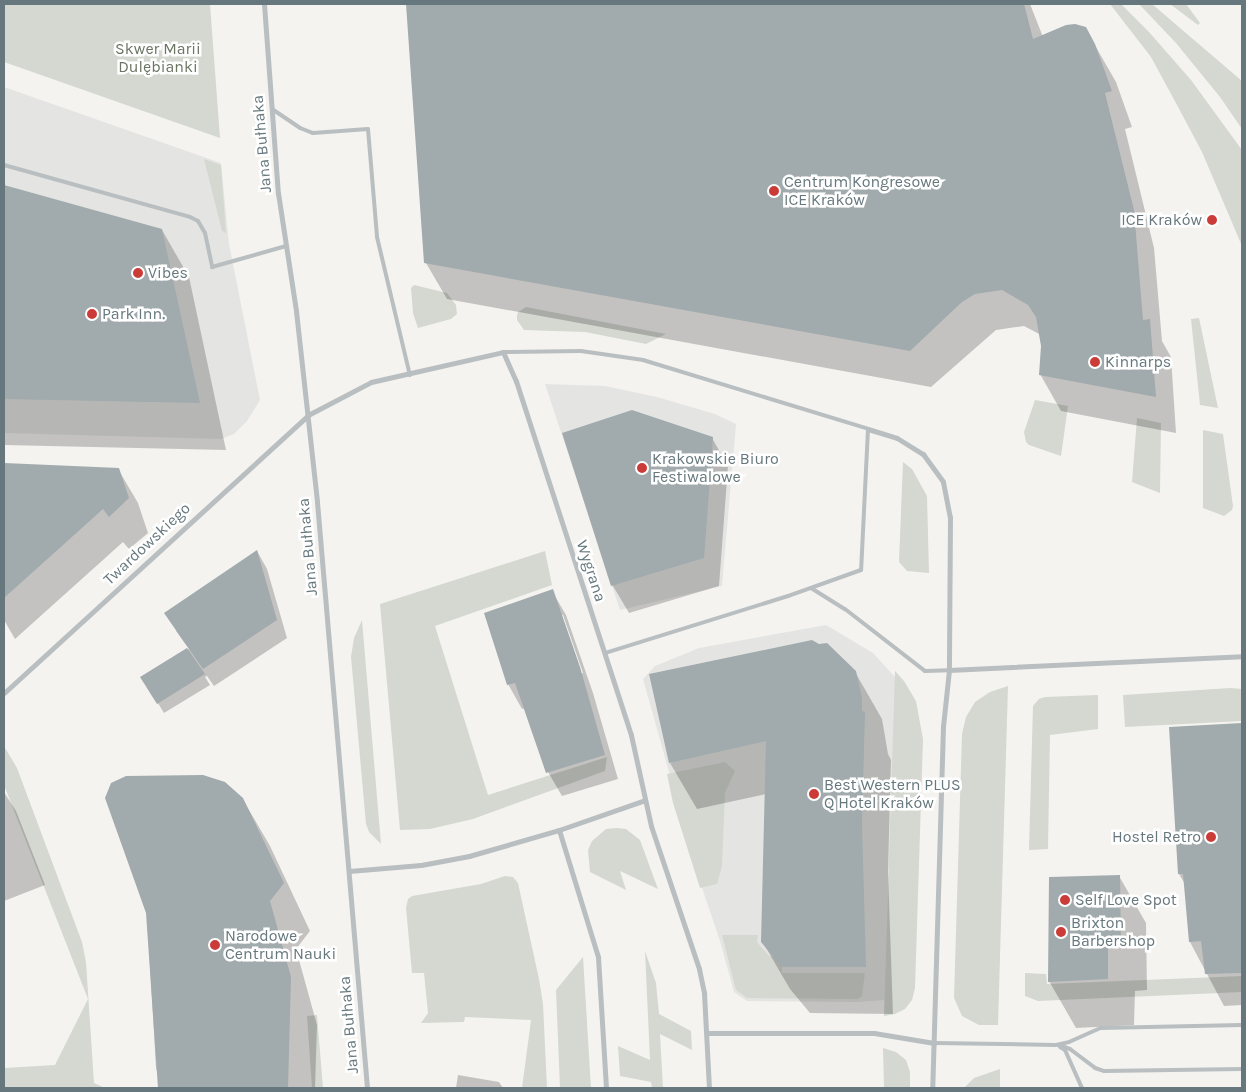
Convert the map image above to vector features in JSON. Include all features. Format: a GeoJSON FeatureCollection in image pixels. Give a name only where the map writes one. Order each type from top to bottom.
{"type":"FeatureCollection","features":[{"type":"Feature","properties":{"kind":"street","name":"Jana Bułhaka"},"geometry":{"type":"LineString","coordinates":[[264,4],[278,193],[296,311],[308,415],[368,1088]]}},
{"type":"Feature","properties":{"kind":"street","name":"Twardowskiego"},"geometry":{"type":"LineString","coordinates":[[4,693],[308,415],[371,382],[410,375],[503,352]]}},
{"type":"Feature","properties":{"kind":"street","name":"Wygrana"},"geometry":{"type":"LineString","coordinates":[[503,352],[516,381],[605,653],[634,747],[644,800],[656,843],[699,969],[704,993],[709,1088]]}},
{"type":"Feature","properties":{"kind":"street"},"geometry":{"type":"LineString","coordinates":[[868,429],[897,438],[923,454],[943,482],[950,517],[949,670],[943,726],[932,1088]]}},
{"type":"Feature","properties":{"kind":"street"},"geometry":{"type":"LineString","coordinates":[[949,670],[1242,656]]}},
{"type":"Feature","properties":{"kind":"street"},"geometry":{"type":"LineString","coordinates":[[349,871],[394,868],[448,861],[489,852],[560,830],[644,800]]}},
{"type":"Feature","properties":{"kind":"street"},"geometry":{"type":"LineString","coordinates":[[560,830],[598,957],[606,1088]]}},
{"type":"Feature","properties":{"kind":"street"},"geometry":{"type":"LineString","coordinates":[[706,1033],[874,1033],[934,1043]]}},
{"type":"Feature","properties":{"kind":"lane"},"geometry":{"type":"LineString","coordinates":[[271,109],[300,128],[313,133],[368,129],[377,237],[410,375]]}},
{"type":"Feature","properties":{"kind":"lane"},"geometry":{"type":"LineString","coordinates":[[4,165],[190,217],[198,221],[205,233],[212,267],[286,246]]}},
{"type":"Feature","properties":{"kind":"lane"},"geometry":{"type":"LineString","coordinates":[[503,352],[581,351],[643,360],[868,429],[860,570],[811,588],[605,653]]}},
{"type":"Feature","properties":{"kind":"lane"},"geometry":{"type":"LineString","coordinates":[[811,588],[844,609],[925,671],[949,670]]}},
{"type":"Feature","properties":{"kind":"lane"},"geometry":{"type":"LineString","coordinates":[[1056,1045],[1102,1028],[1242,1025]]}},
{"type":"Feature","properties":{"kind":"lane"},"geometry":{"type":"LineString","coordinates":[[934,1043],[1065,1046],[1092,1066],[1104,1071],[1242,1069]]}},
{"type":"Feature","properties":{"kind":"lane"},"geometry":{"type":"LineString","coordinates":[[1056,1045],[1064,1050],[1082,1088]]}},
{"type":"Feature","properties":{"kind":"shaded area"},"geometry":{"type":"Polygon","coordinates":[[[4,87],[221,163],[229,244],[260,400],[247,421],[234,434],[221,439],[4,433],[4,87]]]}},
{"type":"Feature","properties":{"kind":"shaded area"},"geometry":{"type":"Polygon","coordinates":[[[545,384],[605,386],[657,397],[715,414],[736,424],[722,586],[620,610],[545,384]]]}},
{"type":"Feature","properties":{"kind":"shaded area"},"geometry":{"type":"Polygon","coordinates":[[[826,625],[873,653],[905,688],[911,998],[858,1002],[747,1001],[734,992],[720,941],[699,879],[643,679],[655,666],[699,648],[826,625]]]}},
{"type":"Feature","properties":{"kind":"green space","name":"Skwer Marii Dulębianki"},"geometry":{"type":"Polygon","coordinates":[[[4,4],[210,4],[220,138],[4,62],[4,4]]]}},
{"type":"Feature","properties":{"kind":"green space"},"geometry":{"type":"Polygon","coordinates":[[[1110,4],[1121,4],[1149,32],[1191,80],[1242,150],[1242,246],[1202,152],[1151,57],[1110,4]]]}},
{"type":"Feature","properties":{"kind":"green space"},"geometry":{"type":"Polygon","coordinates":[[[1139,4],[1152,4],[1242,81],[1242,129],[1220,97],[1176,43],[1139,4]]]}},
{"type":"Feature","properties":{"kind":"green space"},"geometry":{"type":"Polygon","coordinates":[[[1170,4],[1186,4],[1200,23],[1198,25],[1170,4]]]}},
{"type":"Feature","properties":{"kind":"green space"},"geometry":{"type":"Polygon","coordinates":[[[204,159],[221,165],[226,233],[222,231],[204,159]]]}},
{"type":"Feature","properties":{"kind":"green space"},"geometry":{"type":"Polygon","coordinates":[[[414,285],[447,293],[456,305],[457,314],[451,319],[418,328],[413,313],[411,288],[414,285]]]}},
{"type":"Feature","properties":{"kind":"green space"},"geometry":{"type":"Polygon","coordinates":[[[526,307],[666,334],[646,344],[585,332],[524,330],[517,320],[517,316],[518,312],[526,307]]]}},
{"type":"Feature","properties":{"kind":"green space"},"geometry":{"type":"Polygon","coordinates":[[[1199,318],[1218,408],[1200,405],[1191,319],[1199,318]]]}},
{"type":"Feature","properties":{"kind":"green space"},"geometry":{"type":"Polygon","coordinates":[[[1035,400],[1068,406],[1061,456],[1029,445],[1026,442],[1024,432],[1035,400]]]}},
{"type":"Feature","properties":{"kind":"green space"},"geometry":{"type":"Polygon","coordinates":[[[1137,418],[1161,423],[1160,493],[1132,482],[1137,418]]]}},
{"type":"Feature","properties":{"kind":"green space"},"geometry":{"type":"Polygon","coordinates":[[[1203,430],[1223,434],[1233,506],[1232,510],[1224,516],[1203,508],[1203,430]]]}},
{"type":"Feature","properties":{"kind":"green space"},"geometry":{"type":"Polygon","coordinates":[[[903,462],[912,469],[927,496],[929,573],[907,571],[899,562],[903,462]]]}},
{"type":"Feature","properties":{"kind":"green space"},"geometry":{"type":"Polygon","coordinates":[[[545,551],[552,585],[435,626],[488,795],[607,757],[605,771],[473,819],[430,829],[400,830],[380,604],[545,551]]]}},
{"type":"Feature","properties":{"kind":"green space"},"geometry":{"type":"Polygon","coordinates":[[[362,620],[381,844],[369,832],[366,824],[351,657],[354,638],[362,620]]]}},
{"type":"Feature","properties":{"kind":"green space"},"geometry":{"type":"Polygon","coordinates":[[[895,671],[904,681],[916,701],[923,739],[915,988],[912,1000],[905,1009],[895,1014],[884,1016],[895,671]]]}},
{"type":"Feature","properties":{"kind":"green space"},"geometry":{"type":"Polygon","coordinates":[[[1008,686],[998,1025],[979,1025],[962,1016],[954,998],[962,734],[966,717],[975,702],[990,692],[1008,686]]]}},
{"type":"Feature","properties":{"kind":"green space"},"geometry":{"type":"Polygon","coordinates":[[[1230,688],[1242,689],[1242,721],[1125,727],[1123,695],[1230,688]]]}},
{"type":"Feature","properties":{"kind":"green space"},"geometry":{"type":"Polygon","coordinates":[[[1098,695],[1098,729],[1050,735],[1048,849],[1029,850],[1033,706],[1039,699],[1045,697],[1098,695]]]}},
{"type":"Feature","properties":{"kind":"green space"},"geometry":{"type":"Polygon","coordinates":[[[4,746],[17,768],[82,942],[86,962],[94,1083],[105,1088],[4,1088],[4,1068],[55,1065],[88,999],[4,785],[4,746]]]}},
{"type":"Feature","properties":{"kind":"green space"},"geometry":{"type":"Polygon","coordinates":[[[725,762],[735,771],[725,793],[722,866],[717,884],[700,888],[673,803],[667,774],[725,762]]]}},
{"type":"Feature","properties":{"kind":"green space"},"geometry":{"type":"Polygon","coordinates":[[[606,829],[626,829],[640,840],[658,889],[620,871],[626,890],[590,872],[588,850],[592,841],[606,829]]]}},
{"type":"Feature","properties":{"kind":"green space"},"geometry":{"type":"Polygon","coordinates":[[[505,876],[513,877],[518,883],[539,979],[543,1004],[547,1088],[522,1088],[531,1020],[465,1017],[464,1022],[421,1023],[428,1013],[424,973],[412,973],[406,908],[408,899],[412,896],[481,884],[505,876]]]}},
{"type":"Feature","properties":{"kind":"green space"},"geometry":{"type":"Polygon","coordinates":[[[722,935],[758,935],[757,942],[769,956],[782,956],[782,973],[865,973],[862,996],[858,999],[747,998],[736,990],[722,935]]]}},
{"type":"Feature","properties":{"kind":"green space"},"geometry":{"type":"Polygon","coordinates":[[[645,951],[656,983],[659,1014],[691,1031],[692,1050],[660,1034],[663,1088],[652,1088],[651,1082],[620,1076],[618,1046],[650,1060],[645,951]]]}},
{"type":"Feature","properties":{"kind":"green space"},"geometry":{"type":"Polygon","coordinates":[[[583,957],[591,1088],[560,1088],[556,990],[583,957]]]}},
{"type":"Feature","properties":{"kind":"green space"},"geometry":{"type":"Polygon","coordinates":[[[1025,973],[1046,974],[1047,984],[1242,976],[1242,992],[1038,1001],[1025,996],[1025,973]]]}},
{"type":"Feature","properties":{"kind":"green space"},"geometry":{"type":"Polygon","coordinates":[[[317,1015],[323,1088],[312,1088],[307,1016],[317,1015]]]}},
{"type":"Feature","properties":{"kind":"green space"},"geometry":{"type":"Polygon","coordinates":[[[883,1048],[896,1052],[906,1060],[910,1072],[910,1088],[884,1088],[883,1048]]]}},
{"type":"Feature","properties":{"kind":"green space"},"geometry":{"type":"Polygon","coordinates":[[[1000,1069],[1000,1088],[964,1088],[974,1078],[1000,1069]]]}},
{"type":"Feature","properties":{"kind":"building","name":"Centrum Kongresowe ICE Kraków"},"geometry":{"type":"Polygon","coordinates":[[[406,4],[1024,4],[1033,39],[1066,25],[1075,24],[1086,27],[1095,44],[1112,91],[1105,93],[1134,210],[1143,320],[1150,319],[1156,397],[1039,375],[1041,346],[1036,317],[1028,305],[1002,290],[975,294],[962,302],[910,351],[424,263],[406,4]]]}},
{"type":"Feature","properties":{"kind":"building","name":"Park Inn."},"geometry":{"type":"Polygon","coordinates":[[[4,185],[162,229],[200,403],[4,399],[4,185]]]}},
{"type":"Feature","properties":{"kind":"building"},"geometry":{"type":"Polygon","coordinates":[[[632,410],[713,437],[704,558],[611,586],[562,433],[632,410]]]}},
{"type":"Feature","properties":{"kind":"building"},"geometry":{"type":"Polygon","coordinates":[[[4,463],[119,468],[129,498],[109,517],[103,509],[4,598],[4,463]]]}},
{"type":"Feature","properties":{"kind":"building"},"geometry":{"type":"Polygon","coordinates":[[[257,550],[277,620],[203,669],[164,613],[257,550]]]}},
{"type":"Feature","properties":{"kind":"building"},"geometry":{"type":"Polygon","coordinates":[[[553,589],[580,667],[605,755],[546,773],[515,683],[507,685],[484,613],[553,589]]]}},
{"type":"Feature","properties":{"kind":"building","name":"Best Western PLUS Q Hotel Kraków"},"geometry":{"type":"Polygon","coordinates":[[[812,640],[819,644],[827,643],[856,671],[862,698],[862,711],[865,712],[862,824],[866,967],[782,967],[761,942],[766,741],[669,763],[649,674],[812,640]]]}},
{"type":"Feature","properties":{"kind":"building"},"geometry":{"type":"Polygon","coordinates":[[[187,648],[205,674],[157,704],[140,677],[187,648]]]}},
{"type":"Feature","properties":{"kind":"building"},"geometry":{"type":"Polygon","coordinates":[[[1242,723],[1242,973],[1205,974],[1201,941],[1189,942],[1183,874],[1178,874],[1169,727],[1242,723]]]}},
{"type":"Feature","properties":{"kind":"building","name":"Narodowe Centrum Nauki"},"geometry":{"type":"Polygon","coordinates":[[[203,775],[225,782],[243,798],[284,883],[270,901],[291,977],[288,1088],[158,1088],[146,913],[105,798],[111,783],[126,776],[203,775]]]}},
{"type":"Feature","properties":{"kind":"building"},"geometry":{"type":"Polygon","coordinates":[[[1120,875],[1121,944],[1108,945],[1108,979],[1048,982],[1049,877],[1120,875]]]}},
{"type":"Feature","properties":{"kind":"place","name":"Centrum Kongresowe ICE Kraków"},"geometry":{"type":"Point","coordinates":[774,191]}},
{"type":"Feature","properties":{"kind":"place","name":"ICE Kraków"},"geometry":{"type":"Point","coordinates":[1212,220]}},
{"type":"Feature","properties":{"kind":"place","name":"Vibes"},"geometry":{"type":"Point","coordinates":[138,273]}},
{"type":"Feature","properties":{"kind":"place","name":"Park Inn."},"geometry":{"type":"Point","coordinates":[92,314]}},
{"type":"Feature","properties":{"kind":"place","name":"Kinnarps"},"geometry":{"type":"Point","coordinates":[1095,362]}},
{"type":"Feature","properties":{"kind":"place","name":"Krakowskie Biuro Festiwalowe"},"geometry":{"type":"Point","coordinates":[642,468]}},
{"type":"Feature","properties":{"kind":"place","name":"Best Western PLUS Q Hotel Kraków"},"geometry":{"type":"Point","coordinates":[814,794]}},
{"type":"Feature","properties":{"kind":"place","name":"Hostel Retro"},"geometry":{"type":"Point","coordinates":[1211,837]}},
{"type":"Feature","properties":{"kind":"place","name":"Self Love Spot"},"geometry":{"type":"Point","coordinates":[1065,900]}},
{"type":"Feature","properties":{"kind":"place","name":"Brixton Barbershop"},"geometry":{"type":"Point","coordinates":[1061,932]}},
{"type":"Feature","properties":{"kind":"place","name":"Narodowe Centrum Nauki"},"geometry":{"type":"Point","coordinates":[215,945]}}]}
